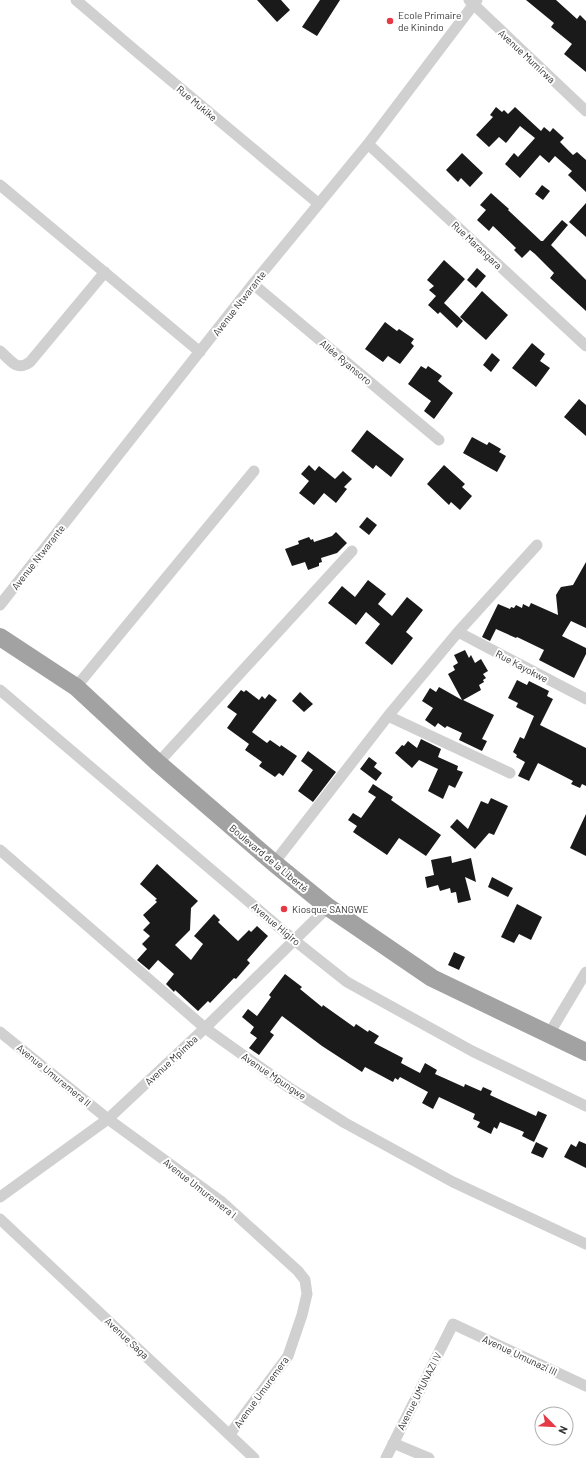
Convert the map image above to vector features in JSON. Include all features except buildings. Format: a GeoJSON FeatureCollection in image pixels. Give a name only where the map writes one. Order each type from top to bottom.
{"type":"FeatureCollection","features":[{"type":"Feature","properties":{"kind":"highway","name":"Boulevard de la Liberté"},"geometry":{"type":"LineString","coordinates":[[0,637],[76,687],[158,763],[274,863],[328,906],[432,978],[586,1052]]}},
{"type":"Feature","properties":{"kind":"street","name":"Rue Mukike"},"geometry":{"type":"LineString","coordinates":[[76,0],[319,204]]}},
{"type":"Feature","properties":{"kind":"street","name":"Avenue Ntwarante"},"geometry":{"type":"LineString","coordinates":[[0,605],[254,284],[368,144],[473,2]]}},
{"type":"Feature","properties":{"kind":"street","name":"Avenue Mumirwa"},"geometry":{"type":"LineString","coordinates":[[473,2],[586,111]]}},
{"type":"Feature","properties":{"kind":"street","name":"Rue Marangara"},"geometry":{"type":"LineString","coordinates":[[368,144],[586,346]]}},
{"type":"Feature","properties":{"kind":"street"},"geometry":{"type":"LineString","coordinates":[[0,185],[200,352]]}},
{"type":"Feature","properties":{"kind":"street"},"geometry":{"type":"LineString","coordinates":[[0,351],[18,366],[23,367],[30,362],[105,272]]}},
{"type":"Feature","properties":{"kind":"street","name":"Allée Ryansoro"},"geometry":{"type":"LineString","coordinates":[[254,284],[439,440]]}},
{"type":"Feature","properties":{"kind":"street"},"geometry":{"type":"LineString","coordinates":[[76,687],[254,471]]}},
{"type":"Feature","properties":{"kind":"street"},"geometry":{"type":"LineString","coordinates":[[274,863],[388,716],[458,632],[537,545]]}},
{"type":"Feature","properties":{"kind":"street"},"geometry":{"type":"LineString","coordinates":[[158,763],[352,551]]}},
{"type":"Feature","properties":{"kind":"street","name":"Rue Kayokwe"},"geometry":{"type":"LineString","coordinates":[[458,632],[586,699]]}},
{"type":"Feature","properties":{"kind":"street","name":"Avenue Higiro"},"geometry":{"type":"LineString","coordinates":[[0,690],[294,940],[348,982],[472,1051],[586,1106]]}},
{"type":"Feature","properties":{"kind":"street"},"geometry":{"type":"LineString","coordinates":[[388,716],[510,773]]}},
{"type":"Feature","properties":{"kind":"street","name":"Avenue Mpungwe"},"geometry":{"type":"LineString","coordinates":[[0,850],[205,1028],[291,1089],[345,1123],[453,1182],[586,1244]]}},
{"type":"Feature","properties":{"kind":"street","name":"Avenue Mpimba"},"geometry":{"type":"LineString","coordinates":[[0,1197],[108,1119],[205,1028],[328,906]]}},
{"type":"Feature","properties":{"kind":"street"},"geometry":{"type":"LineString","coordinates":[[549,1034],[586,972]]}},
{"type":"Feature","properties":{"kind":"street","name":"Avenue Umuremera II"},"geometry":{"type":"LineString","coordinates":[[0,1032],[108,1119]]}},
{"type":"Feature","properties":{"kind":"street","name":"Avenue Umuremera I"},"geometry":{"type":"LineString","coordinates":[[108,1119],[222,1202],[298,1271],[305,1280]]}},
{"type":"Feature","properties":{"kind":"street","name":"Avenue Saga"},"geometry":{"type":"LineString","coordinates":[[0,1219],[254,1458]]}},
{"type":"Feature","properties":{"kind":"street","name":"Avenue Umuremera"},"geometry":{"type":"LineString","coordinates":[[230,1434],[288,1356],[302,1315],[307,1294],[305,1280]]}},
{"type":"Feature","properties":{"kind":"street","name":"Avenue Umunazi III"},"geometry":{"type":"LineString","coordinates":[[453,1324],[586,1386]]}},
{"type":"Feature","properties":{"kind":"street","name":"Avenue UMUNAZI IV"},"geometry":{"type":"LineString","coordinates":[[386,1458],[453,1324]]}},
{"type":"Feature","properties":{"kind":"street"},"geometry":{"type":"LineString","coordinates":[[393,1443],[429,1458]]}},
{"type":"Feature","properties":{"kind":"place","name":"Ecole Primaire de Kinindo"},"geometry":{"type":"Point","coordinates":[390,21]}},
{"type":"Feature","properties":{"kind":"place","name":"Kiosque SANGWE"},"geometry":{"type":"Point","coordinates":[284,909]}}]}
